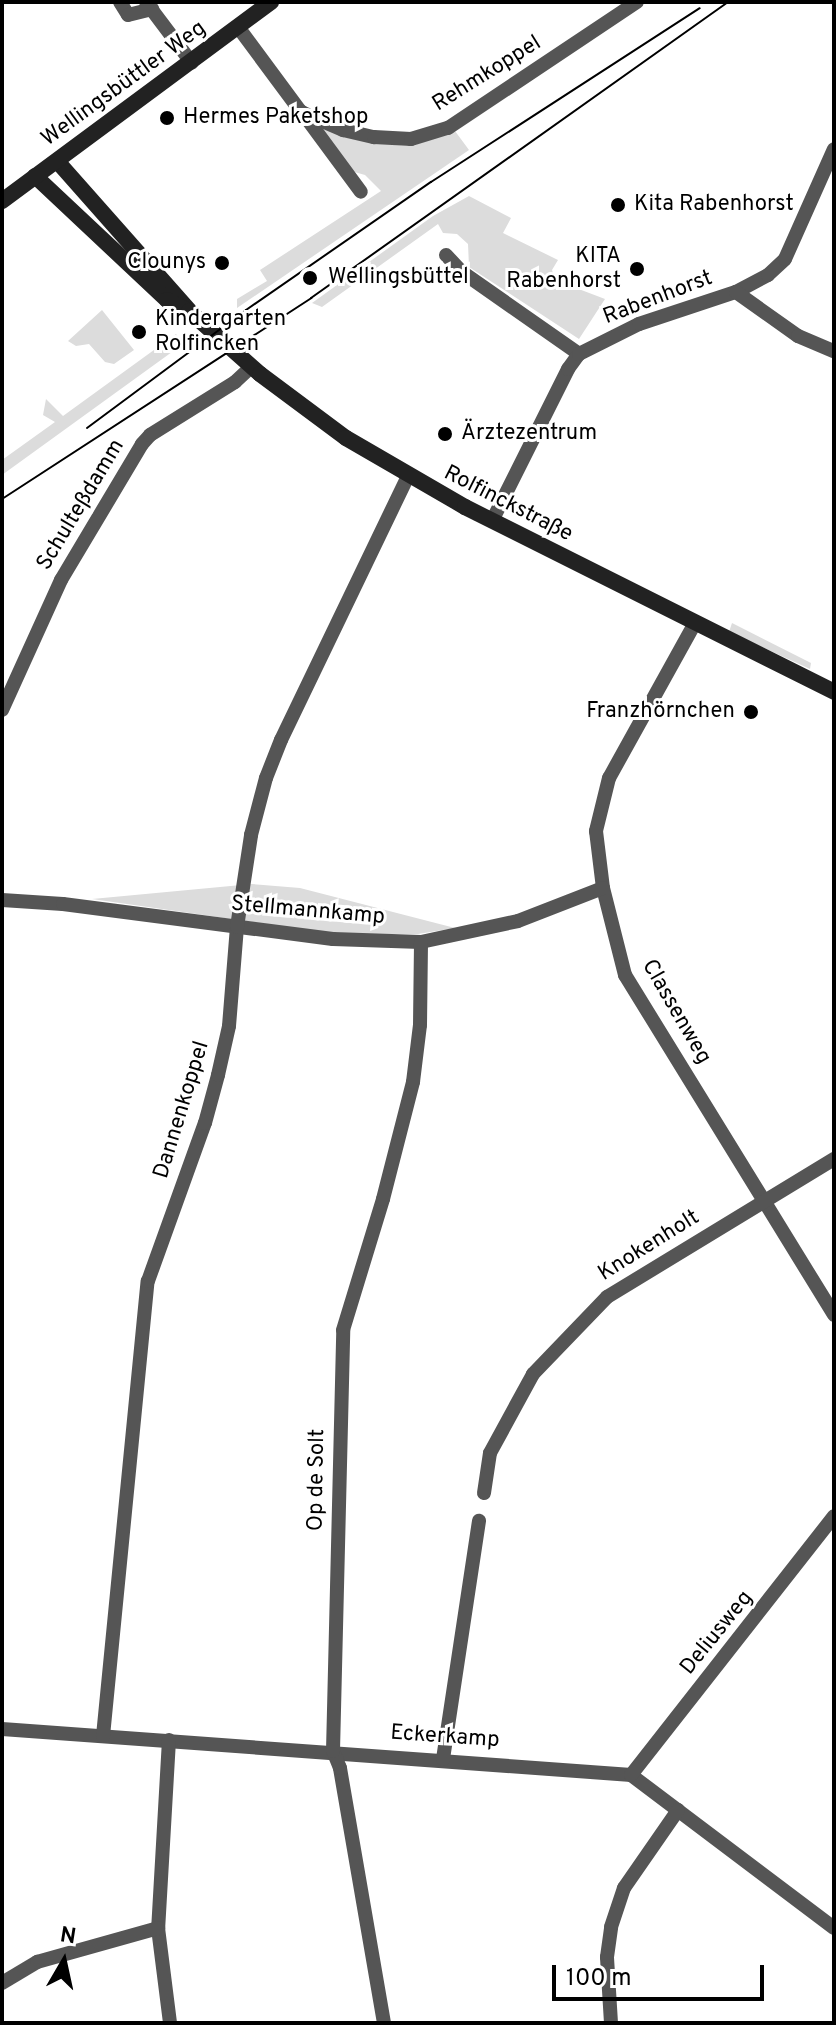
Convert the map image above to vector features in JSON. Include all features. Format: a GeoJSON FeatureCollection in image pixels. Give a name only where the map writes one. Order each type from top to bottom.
{"type":"FeatureCollection","features":[{"type":"Feature","properties":{"kind":"main road","name":"Wellingsbüttler Weg"},"geometry":{"type":"LineString","coordinates":[[2,201],[271,2]]}},
{"type":"Feature","properties":{"kind":"main road","name":"Rolfinckstraße"},"geometry":{"type":"LineString","coordinates":[[57,161],[106,220],[178,294],[189,311],[251,367],[330,428],[408,476],[492,521],[834,692]]}},
{"type":"Feature","properties":{"kind":"main road","name":"Rolfinckstraße"},"geometry":{"type":"LineString","coordinates":[[35,176],[167,300],[189,311]]}},
{"type":"Feature","properties":{"kind":"street"},"geometry":{"type":"LineString","coordinates":[[120,2],[128,15],[149,6],[192,63]]}},
{"type":"Feature","properties":{"kind":"street","name":"Rehmkoppel"},"geometry":{"type":"LineString","coordinates":[[301,112],[343,130],[374,137],[411,139],[448,128],[637,2]]}},
{"type":"Feature","properties":{"kind":"street"},"geometry":{"type":"LineString","coordinates":[[238,27],[361,192]]}},
{"type":"Feature","properties":{"kind":"street"},"geometry":{"type":"LineString","coordinates":[[736,292],[768,275],[785,259],[834,149]]}},
{"type":"Feature","properties":{"kind":"street"},"geometry":{"type":"LineString","coordinates":[[446,255],[462,272],[579,354],[568,369],[492,521]]}},
{"type":"Feature","properties":{"kind":"street","name":"Rabenhorst"},"geometry":{"type":"LineString","coordinates":[[579,354],[639,324],[736,292],[798,336],[834,351]]}},
{"type":"Feature","properties":{"kind":"street","name":"Schulteßdamm"},"geometry":{"type":"LineString","coordinates":[[2,710],[61,580],[142,444],[150,435],[231,385],[251,367]]}},
{"type":"Feature","properties":{"kind":"street","name":"Dannenkoppel"},"geometry":{"type":"LineString","coordinates":[[103,1736],[148,1281],[205,1123],[218,1075],[229,1026],[237,927],[251,835],[266,778],[408,476]]}},
{"type":"Feature","properties":{"kind":"street","name":"Classenweg"},"geometry":{"type":"LineString","coordinates":[[695,623],[609,778],[596,831],[603,888],[625,975],[834,1315]]}},
{"type":"Feature","properties":{"kind":"street","name":"Stellmannkamp"},"geometry":{"type":"LineString","coordinates":[[2,900],[63,904],[333,939],[421,942],[518,921],[603,888]]}},
{"type":"Feature","properties":{"kind":"street","name":"Op de Solt"},"geometry":{"type":"LineString","coordinates":[[384,2023],[340,1768],[333,1751],[343,1330],[383,1199],[413,1082],[420,1025],[421,942]]}},
{"type":"Feature","properties":{"kind":"street","name":"Knokenholt"},"geometry":{"type":"LineString","coordinates":[[484,1493],[490,1453],[533,1374],[607,1297],[834,1159]]}},
{"type":"Feature","properties":{"kind":"street","name":"Deliusweg"},"geometry":{"type":"LineString","coordinates":[[631,1775],[834,1516]]}},
{"type":"Feature","properties":{"kind":"street"},"geometry":{"type":"LineString","coordinates":[[443,1759],[479,1521]]}},
{"type":"Feature","properties":{"kind":"street","name":"Eckerkamp"},"geometry":{"type":"LineString","coordinates":[[2,1729],[631,1775]]}},
{"type":"Feature","properties":{"kind":"street"},"geometry":{"type":"LineString","coordinates":[[169,1740],[158,1928],[170,2023]]}},
{"type":"Feature","properties":{"kind":"street"},"geometry":{"type":"LineString","coordinates":[[631,1775],[834,1928]]}},
{"type":"Feature","properties":{"kind":"street"},"geometry":{"type":"LineString","coordinates":[[611,2023],[607,1957],[611,1927],[624,1888],[678,1810]]}},
{"type":"Feature","properties":{"kind":"street"},"geometry":{"type":"LineString","coordinates":[[2,1983],[37,1962],[158,1928]]}},
{"type":"Feature","properties":{"kind":"shaded area"},"geometry":{"type":"Polygon","coordinates":[[[318,128],[394,145],[412,146],[455,131],[469,150],[237,308],[237,299],[267,281],[260,270],[381,191],[365,175],[351,171],[318,128]]]}},
{"type":"Feature","properties":{"kind":"shaded area"},"geometry":{"type":"Polygon","coordinates":[[[469,196],[511,218],[503,233],[558,260],[552,270],[555,280],[605,299],[579,339],[469,267],[468,244],[457,234],[443,233],[438,224],[322,307],[312,303],[433,216],[469,196]]]}},
{"type":"Feature","properties":{"kind":"shaded area"},"geometry":{"type":"Polygon","coordinates":[[[102,310],[134,350],[114,364],[105,362],[89,344],[76,346],[68,341],[102,310]]]}},
{"type":"Feature","properties":{"kind":"shaded area"},"geometry":{"type":"Polygon","coordinates":[[[176,334],[183,344],[2,475],[2,460],[55,422],[43,415],[46,399],[63,416],[176,334]]]}},
{"type":"Feature","properties":{"kind":"shaded area"},"geometry":{"type":"Polygon","coordinates":[[[732,623],[811,663],[810,669],[729,632],[732,623]]]}},
{"type":"Feature","properties":{"kind":"shaded area"},"geometry":{"type":"Polygon","coordinates":[[[252,884],[300,888],[455,928],[418,934],[336,934],[92,899],[252,884]]]}},
{"type":"Feature","properties":{"kind":"tram line"},"geometry":{"type":"LineString","coordinates":[[2,499],[311,298],[728,2]]}},
{"type":"Feature","properties":{"kind":"tram line"},"geometry":{"type":"LineString","coordinates":[[87,428],[246,310],[431,182],[700,8]]}},
{"type":"Feature","properties":{"kind":"place","name":"Hermes Paketshop"},"geometry":{"type":"Point","coordinates":[167,118]}},
{"type":"Feature","properties":{"kind":"place","name":"Kita Rabenhorst"},"geometry":{"type":"Point","coordinates":[618,205]}},
{"type":"Feature","properties":{"kind":"place","name":"Clounys"},"geometry":{"type":"Point","coordinates":[222,263]}},
{"type":"Feature","properties":{"kind":"place","name":"KITA Rabenhorst"},"geometry":{"type":"Point","coordinates":[637,269]}},
{"type":"Feature","properties":{"kind":"place","name":"Wellingsbüttel"},"geometry":{"type":"Point","coordinates":[310,278]}},
{"type":"Feature","properties":{"kind":"place","name":"Kindergarten Rolfincken"},"geometry":{"type":"Point","coordinates":[139,332]}},
{"type":"Feature","properties":{"kind":"place","name":"Ärztezentrum"},"geometry":{"type":"Point","coordinates":[445,434]}},
{"type":"Feature","properties":{"kind":"place","name":"Franzhörnchen"},"geometry":{"type":"Point","coordinates":[751,712]}}]}
